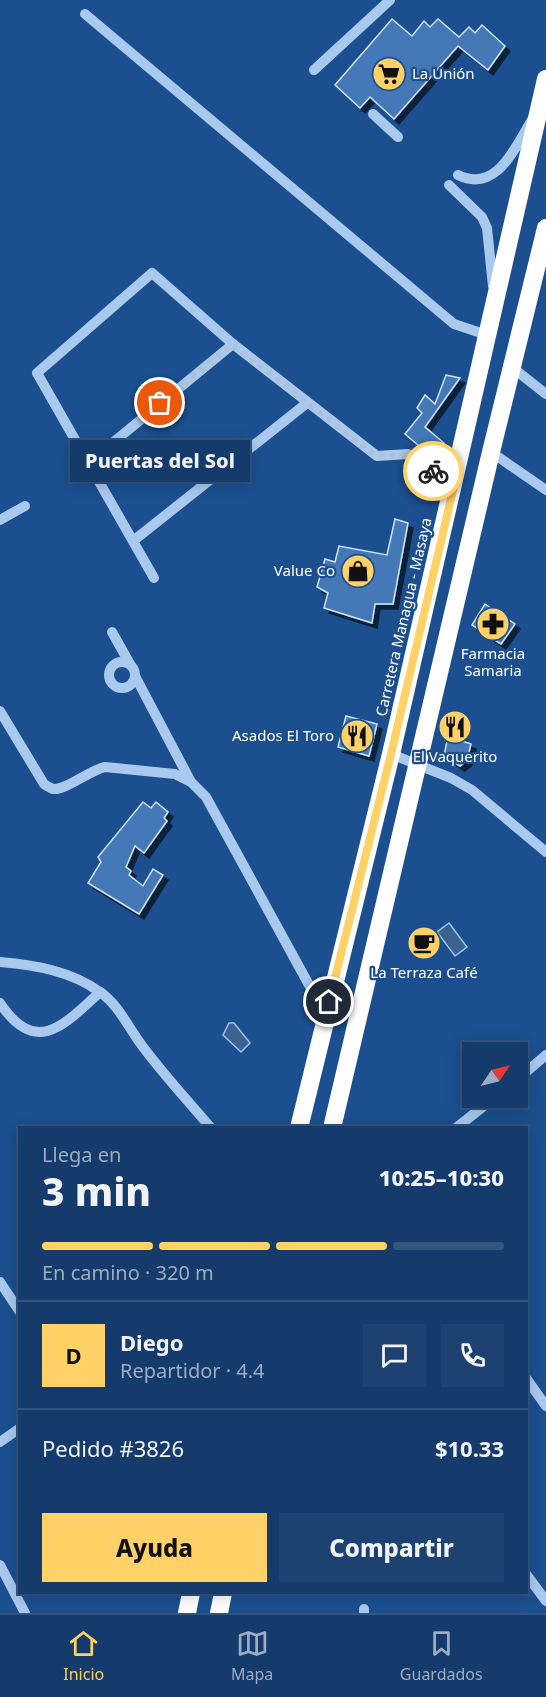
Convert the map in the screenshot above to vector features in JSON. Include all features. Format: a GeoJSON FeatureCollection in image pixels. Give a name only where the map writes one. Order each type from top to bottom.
{"type":"FeatureCollection","features":[{"type":"Feature","properties":{"kind":"highway","name":"Carretera Managua - Masaya"},"geometry":{"type":"LineString","coordinates":[[299,1126],[391,754],[546,79]]}},
{"type":"Feature","properties":{"kind":"highway"},"geometry":{"type":"LineString","coordinates":[[332,1126],[546,228]]}},
{"type":"Feature","properties":{"kind":"highway"},"geometry":{"type":"LineString","coordinates":[[467,428],[471,434],[478,436],[489,433],[497,427]]}},
{"type":"Feature","properties":{"kind":"highway"},"geometry":{"type":"LineString","coordinates":[[461,453],[474,451],[490,458]]}},
{"type":"Feature","properties":{"kind":"highway"},"geometry":{"type":"LineString","coordinates":[[187,1613],[191,1594]]}},
{"type":"Feature","properties":{"kind":"highway"},"geometry":{"type":"LineString","coordinates":[[219,1613],[223,1594]]}},
{"type":"Feature","properties":{"kind":"street"},"geometry":{"type":"LineString","coordinates":[[314,70],[390,0]]}},
{"type":"Feature","properties":{"kind":"street"},"geometry":{"type":"LineString","coordinates":[[85,14],[454,324],[488,336]]}},
{"type":"Feature","properties":{"kind":"street"},"geometry":{"type":"LineString","coordinates":[[458,175],[466,179],[481,180],[499,170],[538,110]]}},
{"type":"Feature","properties":{"kind":"street"},"geometry":{"type":"LineString","coordinates":[[373,114],[398,137]]}},
{"type":"Feature","properties":{"kind":"street"},"geometry":{"type":"LineString","coordinates":[[449,185],[482,217],[487,228],[494,301]]}},
{"type":"Feature","properties":{"kind":"street"},"geometry":{"type":"LineString","coordinates":[[154,578],[37,373],[152,273],[232,344],[376,456],[408,454],[454,486]]}},
{"type":"Feature","properties":{"kind":"street"},"geometry":{"type":"LineString","coordinates":[[88,463],[232,344]]}},
{"type":"Feature","properties":{"kind":"street"},"geometry":{"type":"LineString","coordinates":[[513,368],[544,390]]}},
{"type":"Feature","properties":{"kind":"street"},"geometry":{"type":"LineString","coordinates":[[133,541],[307,404]]}},
{"type":"Feature","properties":{"kind":"street"},"geometry":{"type":"LineString","coordinates":[[490,458],[546,490]]}},
{"type":"Feature","properties":{"kind":"street"},"geometry":{"type":"LineString","coordinates":[[2,516],[25,506]]}},
{"type":"Feature","properties":{"kind":"street"},"geometry":{"type":"LineString","coordinates":[[112,632],[191,782],[206,797],[314,994],[329,1002]]}},
{"type":"Feature","properties":{"kind":"street"},"geometry":{"type":"LineString","coordinates":[[130,664],[122,662],[114,664],[109,671],[109,679],[115,686],[124,688],[131,684],[135,676]]}},
{"type":"Feature","properties":{"kind":"street"},"geometry":{"type":"LineString","coordinates":[[0,711],[45,784],[54,789],[64,788],[95,769],[105,767],[175,774],[191,782]]}},
{"type":"Feature","properties":{"kind":"street"},"geometry":{"type":"LineString","coordinates":[[391,754],[451,778],[472,790],[546,852]]}},
{"type":"Feature","properties":{"kind":"street"},"geometry":{"type":"LineString","coordinates":[[0,962],[41,967],[60,972],[100,992],[114,1006],[143,1047],[209,1126]]}},
{"type":"Feature","properties":{"kind":"street"},"geometry":{"type":"LineString","coordinates":[[0,1003],[11,1018],[27,1031],[48,1032],[69,1020],[100,992]]}},
{"type":"Feature","properties":{"kind":"street"},"geometry":{"type":"LineString","coordinates":[[528,1070],[546,1055]]}},
{"type":"Feature","properties":{"kind":"street"},"geometry":{"type":"LineString","coordinates":[[459,1126],[481,1108]]}},
{"type":"Feature","properties":{"kind":"street"},"geometry":{"type":"LineString","coordinates":[[0,1282],[18,1309]]}},
{"type":"Feature","properties":{"kind":"street"},"geometry":{"type":"LineString","coordinates":[[528,1381],[546,1406]]}},
{"type":"Feature","properties":{"kind":"street"},"geometry":{"type":"LineString","coordinates":[[0,1442],[18,1429]]}},
{"type":"Feature","properties":{"kind":"street"},"geometry":{"type":"LineString","coordinates":[[1,1570],[25,1613]]}},
{"type":"Feature","properties":{"kind":"street"},"geometry":{"type":"LineString","coordinates":[[528,1577],[546,1601]]}},
{"type":"Feature","properties":{"kind":"water"},"geometry":{"type":"Polygon","coordinates":[[[449,923],[467,947],[455,956],[437,932],[449,923]]]}},
{"type":"Feature","properties":{"kind":"water"},"geometry":{"type":"Polygon","coordinates":[[[229,1023],[234,1023],[250,1043],[241,1052],[223,1035],[229,1023]]]}},
{"type":"Feature","properties":{"kind":"building","name":"La Unión"},"geometry":{"type":"Polygon","coordinates":[[[392,19],[412,36],[424,21],[430,27],[438,19],[459,37],[469,27],[475,33],[482,25],[505,46],[488,70],[458,46],[394,119],[370,97],[360,108],[335,85],[392,19]]]}},
{"type":"Feature","properties":{"kind":"building"},"geometry":{"type":"Polygon","coordinates":[[[446,375],[460,378],[425,427],[444,443],[432,457],[405,434],[422,413],[417,408],[425,395],[435,404],[446,375]]]}},
{"type":"Feature","properties":{"kind":"building","name":"Value Co"},"geometry":{"type":"Polygon","coordinates":[[[395,519],[408,523],[393,604],[375,604],[372,623],[324,608],[328,593],[317,587],[325,559],[335,562],[339,546],[387,555],[395,519]]]}},
{"type":"Feature","properties":{"kind":"building","name":"Farmacia Samaria"},"geometry":{"type":"Polygon","coordinates":[[[485,604],[515,624],[501,644],[472,625],[485,604]]]}},
{"type":"Feature","properties":{"kind":"building","name":"Asados El Toro"},"geometry":{"type":"Polygon","coordinates":[[[346,716],[377,724],[369,756],[338,747],[346,716]]]}},
{"type":"Feature","properties":{"kind":"building"},"geometry":{"type":"Polygon","coordinates":[[[449,731],[462,736],[462,741],[471,744],[467,760],[460,766],[444,756],[449,731]]]}},
{"type":"Feature","properties":{"kind":"building"},"geometry":{"type":"Polygon","coordinates":[[[143,802],[151,808],[156,802],[168,812],[164,818],[167,821],[144,853],[135,846],[126,867],[131,871],[129,875],[143,886],[153,869],[163,875],[139,914],[88,883],[101,862],[98,857],[143,802]]]}},
{"type":"Feature","properties":{"kind":"way so far"},"geometry":{"type":"LineString","coordinates":[[160,403],[232,344],[376,456],[408,454],[433,471]]}},
{"type":"Feature","properties":{"kind":"place","name":"La Unión"},"geometry":{"type":"Point","coordinates":[389,74]}},
{"type":"Feature","properties":{"kind":"place","name":"Puertas del Sol"},"geometry":{"type":"Point","coordinates":[160,403]}},
{"type":"Feature","properties":{"kind":"place","name":"Value Co"},"geometry":{"type":"Point","coordinates":[358,571]}},
{"type":"Feature","properties":{"kind":"place","name":"Farmacia Samaria"},"geometry":{"type":"Point","coordinates":[493,624]}},
{"type":"Feature","properties":{"kind":"place","name":"El Vaquerito"},"geometry":{"type":"Point","coordinates":[455,727]}},
{"type":"Feature","properties":{"kind":"place","name":"Asados El Toro"},"geometry":{"type":"Point","coordinates":[357,736]}},
{"type":"Feature","properties":{"kind":"place","name":"La Terraza Café"},"geometry":{"type":"Point","coordinates":[424,943]}},
{"type":"Feature","properties":{"kind":"route"},"geometry":{"type":"LineString","coordinates":[[329,1002],[391,754],[454,486],[433,471]]}}]}
